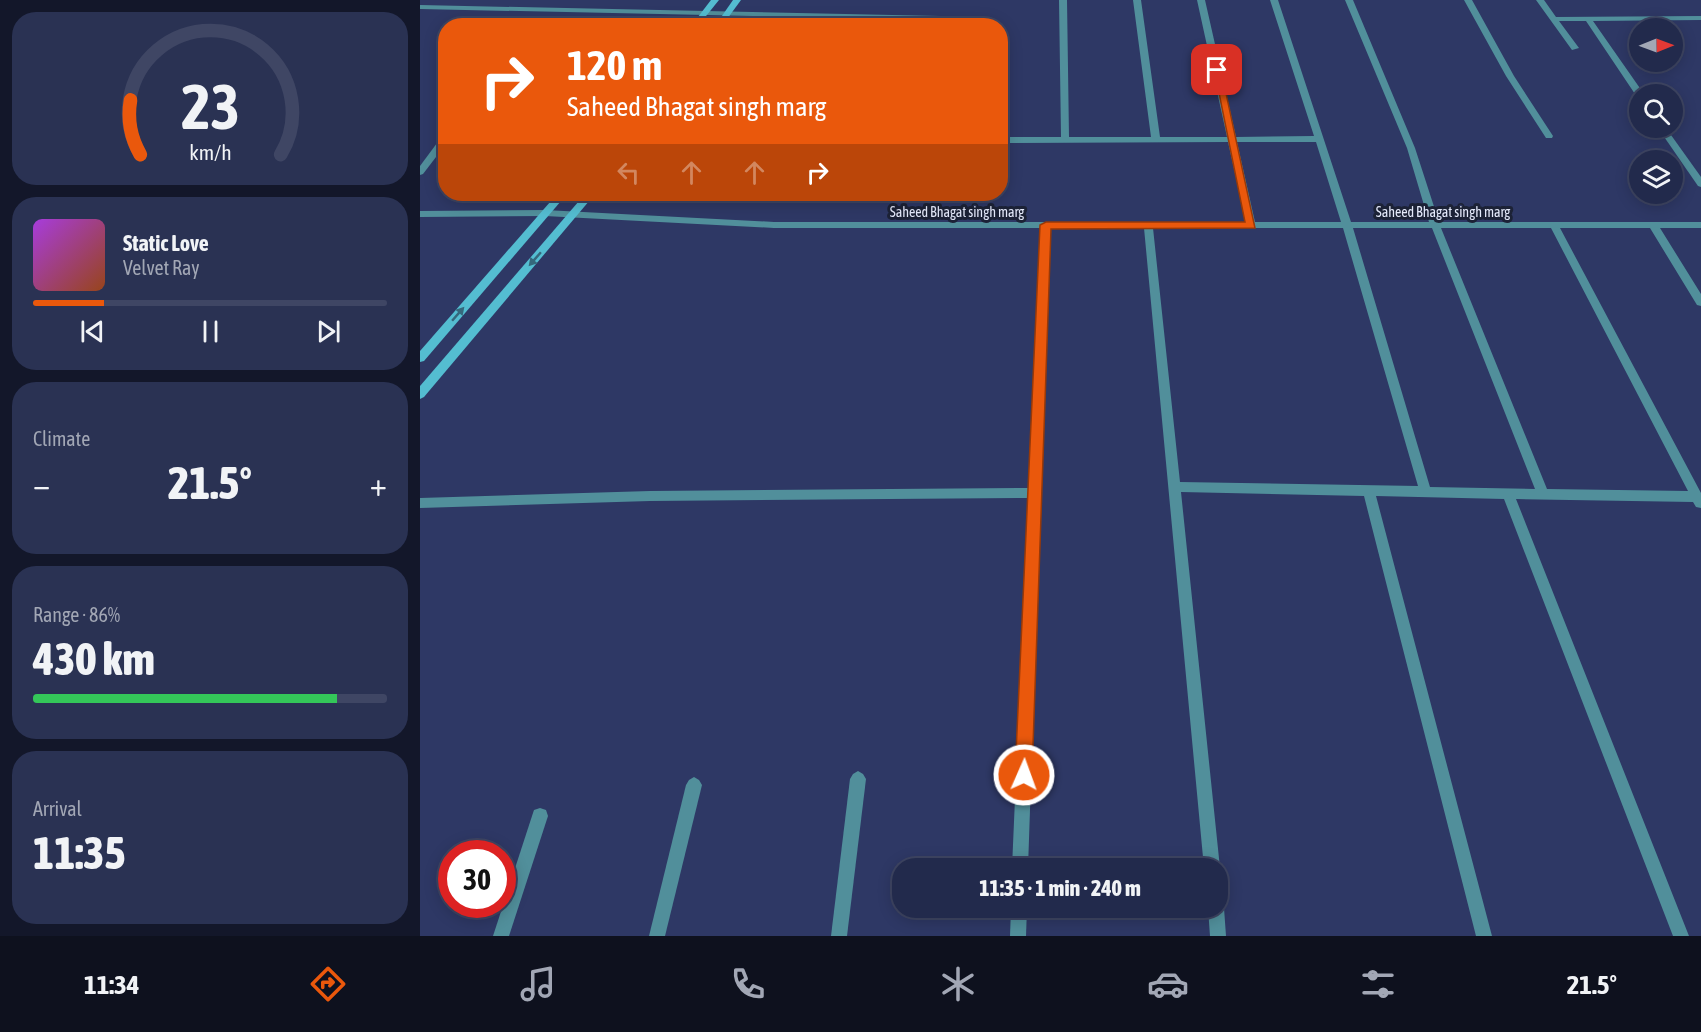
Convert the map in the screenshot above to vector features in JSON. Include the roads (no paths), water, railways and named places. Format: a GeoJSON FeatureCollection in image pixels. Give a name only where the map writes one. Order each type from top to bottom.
{"type":"FeatureCollection","features":[{"type":"Feature","properties":{"kind":"main road"},"geometry":{"type":"LineString","coordinates":[[700,18],[715,0]]}},
{"type":"Feature","properties":{"kind":"main road"},"geometry":{"type":"LineString","coordinates":[[724,18],[737,0]]}},
{"type":"Feature","properties":{"kind":"main road"},"geometry":{"type":"LineString","coordinates":[[420,358],[556,201]]}},
{"type":"Feature","properties":{"kind":"main road"},"geometry":{"type":"LineString","coordinates":[[420,394],[584,201]]}},
{"type":"Feature","properties":{"kind":"street"},"geometry":{"type":"LineString","coordinates":[[1063,0],[1065,141]]}},
{"type":"Feature","properties":{"kind":"street"},"geometry":{"type":"LineString","coordinates":[[1137,0],[1156,140]]}},
{"type":"Feature","properties":{"kind":"street"},"geometry":{"type":"LineString","coordinates":[[1201,0],[1251,225]]}},
{"type":"Feature","properties":{"kind":"street"},"geometry":{"type":"LineString","coordinates":[[1274,0],[1347,225],[1426,492]]}},
{"type":"Feature","properties":{"kind":"street"},"geometry":{"type":"LineString","coordinates":[[1348,0],[1411,147],[1435,225],[1543,494]]}},
{"type":"Feature","properties":{"kind":"street"},"geometry":{"type":"LineString","coordinates":[[1468,0],[1510,76],[1549,136]]}},
{"type":"Feature","properties":{"kind":"street"},"geometry":{"type":"LineString","coordinates":[[1539,0],[1575,48]]}},
{"type":"Feature","properties":{"kind":"street"},"geometry":{"type":"LineString","coordinates":[[420,7],[944,18]]}},
{"type":"Feature","properties":{"kind":"street"},"geometry":{"type":"LineString","coordinates":[[1553,19],[1701,18]]}},
{"type":"Feature","properties":{"kind":"street"},"geometry":{"type":"LineString","coordinates":[[1588,19],[1632,84]]}},
{"type":"Feature","properties":{"kind":"street"},"geometry":{"type":"LineString","coordinates":[[1669,138],[1701,184]]}},
{"type":"Feature","properties":{"kind":"street"},"geometry":{"type":"LineString","coordinates":[[1008,140],[1319,139]]}},
{"type":"Feature","properties":{"kind":"street"},"geometry":{"type":"LineString","coordinates":[[420,172],[438,148]]}},
{"type":"Feature","properties":{"kind":"street","name":"Saheed Bhagat singh marg"},"geometry":{"type":"LineString","coordinates":[[420,214],[545,213],[774,225],[1701,225]]}},
{"type":"Feature","properties":{"kind":"street"},"geometry":{"type":"LineString","coordinates":[[1020,858],[1046,225]]}},
{"type":"Feature","properties":{"kind":"street"},"geometry":{"type":"LineString","coordinates":[[1148,225],[1211,858]]}},
{"type":"Feature","properties":{"kind":"street"},"geometry":{"type":"LineString","coordinates":[[1554,225],[1699,501]]}},
{"type":"Feature","properties":{"kind":"street"},"geometry":{"type":"LineString","coordinates":[[1653,225],[1701,302]]}},
{"type":"Feature","properties":{"kind":"street"},"geometry":{"type":"LineString","coordinates":[[1174,487],[1543,494],[1699,501]]}},
{"type":"Feature","properties":{"kind":"street"},"geometry":{"type":"LineString","coordinates":[[1370,491],[1484,936]]}},
{"type":"Feature","properties":{"kind":"street"},"geometry":{"type":"LineString","coordinates":[[420,503],[650,496],[1035,493]]}},
{"type":"Feature","properties":{"kind":"street"},"geometry":{"type":"LineString","coordinates":[[1509,494],[1681,936]]}},
{"type":"Feature","properties":{"kind":"street"},"geometry":{"type":"LineString","coordinates":[[839,936],[858,779]]}},
{"type":"Feature","properties":{"kind":"street"},"geometry":{"type":"LineString","coordinates":[[657,936],[694,785]]}},
{"type":"Feature","properties":{"kind":"street"},"geometry":{"type":"LineString","coordinates":[[501,936],[540,816]]}},
{"type":"Feature","properties":{"kind":"street"},"geometry":{"type":"LineString","coordinates":[[1018,936],[1019,918]]}},
{"type":"Feature","properties":{"kind":"street"},"geometry":{"type":"LineString","coordinates":[[1217,918],[1218,936]]}}]}
